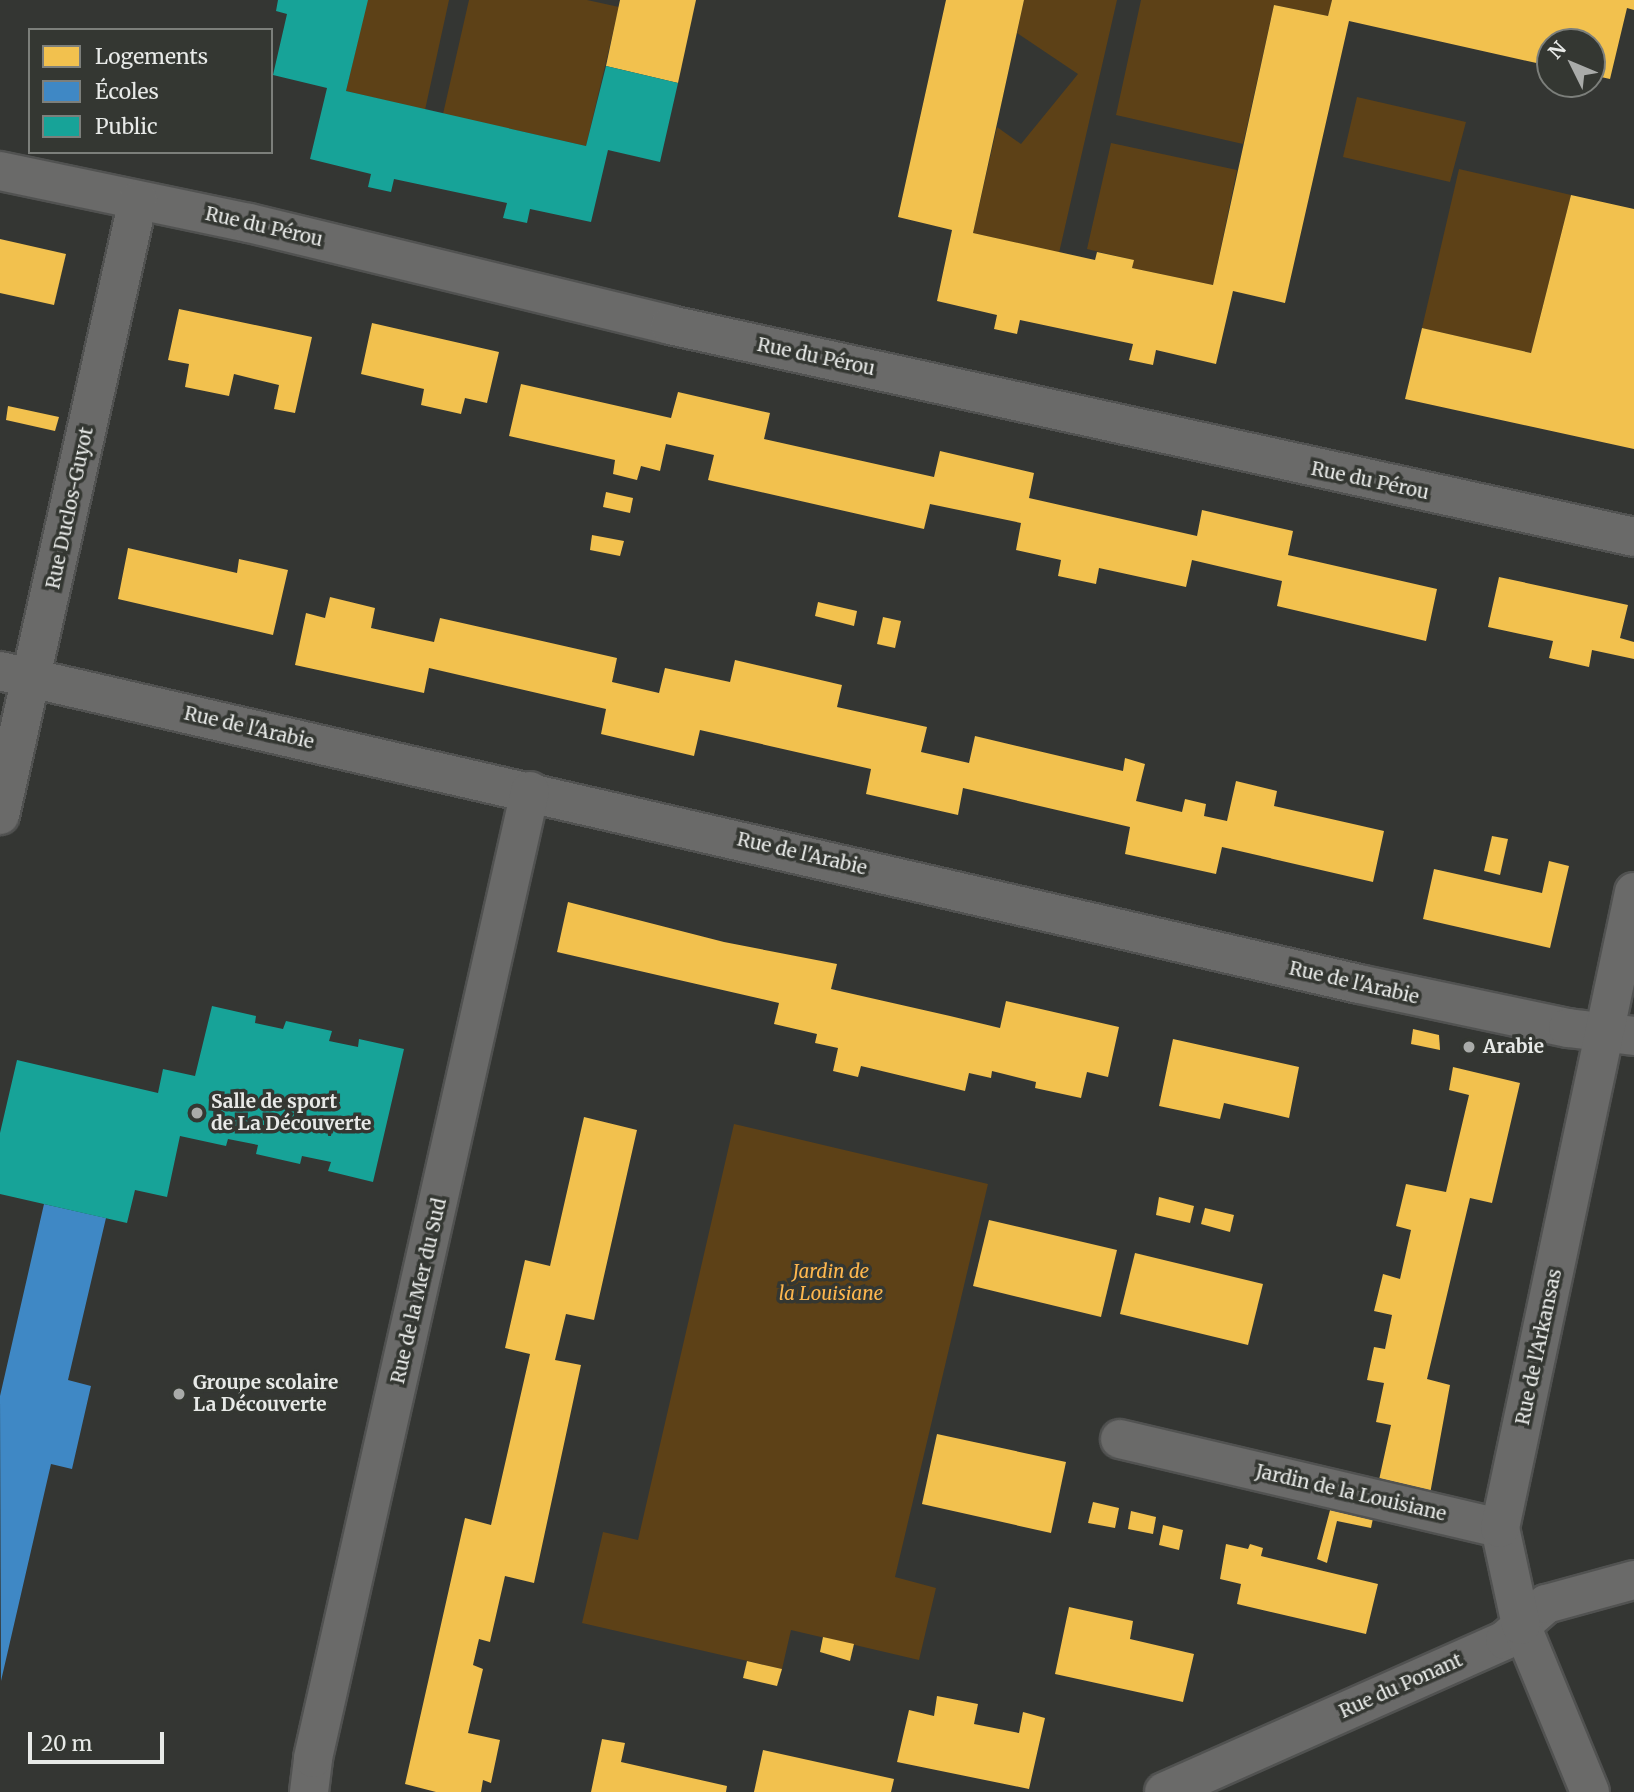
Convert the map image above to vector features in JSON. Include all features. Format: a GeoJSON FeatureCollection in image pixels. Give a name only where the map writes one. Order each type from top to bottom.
{"type":"FeatureCollection","features":[{"type":"Feature","properties":{"kind":"street","name":"Rue du Pérou"},"geometry":{"type":"LineString","coordinates":[[0,171],[138,200],[670,325],[1634,537]]}},
{"type":"Feature","properties":{"kind":"street","name":"Rue Duclos-Guyot"},"geometry":{"type":"LineString","coordinates":[[0,815],[16,675],[138,200]]}},
{"type":"Feature","properties":{"kind":"street","name":"Rue de l'Arabie"},"geometry":{"type":"LineString","coordinates":[[16,675],[530,791],[1359,984],[1620,1034]]}},
{"type":"Feature","properties":{"kind":"street","name":"Rue de la Mer du Sud"},"geometry":{"type":"LineString","coordinates":[[309,1792],[316,1745],[530,791]]}},
{"type":"Feature","properties":{"kind":"street","name":"Rue de l'Arkansas"},"geometry":{"type":"LineString","coordinates":[[1590,1792],[1521,1625],[1500,1528],[1620,1034],[1634,892]]}},
{"type":"Feature","properties":{"kind":"street","name":"Jardin de la Louisiane"},"geometry":{"type":"LineString","coordinates":[[1120,1439],[1500,1528]]}},
{"type":"Feature","properties":{"kind":"street","name":"Rue du Ponant"},"geometry":{"type":"LineString","coordinates":[[1164,1792],[1505,1640],[1546,1604],[1634,1580]]}},
{"type":"Feature","properties":{"kind":"green space"},"geometry":{"type":"Polygon","coordinates":[[[367,0],[449,0],[425,110],[346,91],[367,0]]]}},
{"type":"Feature","properties":{"kind":"green space"},"geometry":{"type":"Polygon","coordinates":[[[469,0],[587,0],[619,7],[586,146],[443,114],[469,0]]]}},
{"type":"Feature","properties":{"kind":"green space"},"geometry":{"type":"Polygon","coordinates":[[[1024,0],[1117,0],[1059,253],[973,233],[997,127],[1021,144],[1078,74],[1017,33],[1024,0]]]}},
{"type":"Feature","properties":{"kind":"green space"},"geometry":{"type":"Polygon","coordinates":[[[1141,0],[1332,0],[1328,16],[1274,5],[1243,144],[1116,115],[1141,0]]]}},
{"type":"Feature","properties":{"kind":"green space"},"geometry":{"type":"Polygon","coordinates":[[[1357,97],[1466,122],[1450,182],[1343,157],[1357,97]]]}},
{"type":"Feature","properties":{"kind":"green space"},"geometry":{"type":"Polygon","coordinates":[[[1111,143],[1237,170],[1213,285],[1132,268],[1133,260],[1087,249],[1111,143]]]}},
{"type":"Feature","properties":{"kind":"green space"},"geometry":{"type":"Polygon","coordinates":[[[1459,169],[1571,195],[1531,353],[1422,328],[1459,169]]]}},
{"type":"Feature","properties":{"kind":"green space","name":"Jardin de la Louisiane"},"geometry":{"type":"Polygon","coordinates":[[[734,1124],[988,1184],[895,1577],[936,1588],[919,1660],[791,1630],[782,1669],[582,1623],[603,1532],[638,1540],[734,1124]]]}},
{"type":"Feature","properties":{"kind":"building: Logements"},"geometry":{"type":"Polygon","coordinates":[[[620,0],[696,0],[678,83],[606,66],[620,0]]]}},
{"type":"Feature","properties":{"kind":"building: Logements"},"geometry":{"type":"Polygon","coordinates":[[[946,0],[1024,0],[973,233],[1095,260],[1097,252],[1134,260],[1132,268],[1213,285],[1274,5],[1328,16],[1332,0],[1634,0],[1634,10],[1627,8],[1610,79],[1606,78],[1606,28],[1536,28],[1536,63],[1349,21],[1285,303],[1233,291],[1216,364],[1156,350],[1153,365],[1129,360],[1133,344],[1020,320],[1017,334],[994,329],[997,315],[937,301],[952,230],[898,217],[946,0]]]}},
{"type":"Feature","properties":{"kind":"building: Logements"},"geometry":{"type":"Polygon","coordinates":[[[1571,195],[1634,209],[1634,449],[1405,399],[1422,328],[1531,353],[1571,195]]]}},
{"type":"Feature","properties":{"kind":"building: Logements"},"geometry":{"type":"Polygon","coordinates":[[[0,239],[66,254],[54,305],[0,293],[0,239]]]}},
{"type":"Feature","properties":{"kind":"building: Logements"},"geometry":{"type":"Polygon","coordinates":[[[179,309],[312,337],[295,413],[274,409],[279,385],[234,374],[229,396],[185,387],[189,364],[168,360],[179,309]]]}},
{"type":"Feature","properties":{"kind":"building: Logements"},"geometry":{"type":"Polygon","coordinates":[[[372,323],[499,352],[487,403],[465,398],[461,414],[421,405],[424,389],[361,374],[372,323]]]}},
{"type":"Feature","properties":{"kind":"building: Logements"},"geometry":{"type":"Polygon","coordinates":[[[521,384],[671,418],[678,392],[770,413],[764,439],[934,477],[940,451],[1034,473],[1029,498],[1197,536],[1202,510],[1293,531],[1288,555],[1437,589],[1426,641],[1277,606],[1282,581],[1192,560],[1186,587],[1099,568],[1096,584],[1058,576],[1061,560],[1016,550],[1021,523],[930,504],[924,529],[708,480],[714,455],[666,444],[660,471],[641,466],[637,480],[613,474],[615,460],[509,436],[521,384]]]}},
{"type":"Feature","properties":{"kind":"building: Logements"},"geometry":{"type":"Polygon","coordinates":[[[8,406],[59,417],[55,431],[6,420],[8,406]]]}},
{"type":"Feature","properties":{"kind":"building: Logements"},"geometry":{"type":"Polygon","coordinates":[[[606,492],[633,498],[630,513],[603,507],[606,492]]]}},
{"type":"Feature","properties":{"kind":"building: Logements"},"geometry":{"type":"Polygon","coordinates":[[[592,535],[624,541],[620,556],[590,550],[592,535]]]}},
{"type":"Feature","properties":{"kind":"building: Logements"},"geometry":{"type":"Polygon","coordinates":[[[128,548],[237,573],[239,559],[288,570],[273,635],[118,599],[128,548]]]}},
{"type":"Feature","properties":{"kind":"building: Logements"},"geometry":{"type":"Polygon","coordinates":[[[1499,577],[1628,605],[1620,638],[1634,642],[1634,659],[1592,650],[1589,667],[1549,658],[1553,641],[1488,627],[1499,577]]]}},
{"type":"Feature","properties":{"kind":"building: Logements"},"geometry":{"type":"Polygon","coordinates":[[[330,597],[375,608],[371,628],[434,642],[440,618],[617,658],[612,682],[659,693],[665,668],[730,682],[735,660],[842,685],[837,707],[927,727],[921,752],[969,763],[975,736],[1123,771],[1125,758],[1145,764],[1136,801],[1182,812],[1185,799],[1206,804],[1204,816],[1227,821],[1236,781],[1277,791],[1274,806],[1384,831],[1373,882],[1222,847],[1216,874],[1125,854],[1130,827],[963,788],[958,815],[866,794],[871,769],[700,730],[694,756],[601,734],[606,709],[429,668],[424,693],[295,665],[306,613],[325,618],[330,597]]]}},
{"type":"Feature","properties":{"kind":"building: Logements"},"geometry":{"type":"Polygon","coordinates":[[[818,602],[857,611],[854,626],[815,616],[818,602]]]}},
{"type":"Feature","properties":{"kind":"building: Logements"},"geometry":{"type":"Polygon","coordinates":[[[883,617],[901,621],[895,648],[877,644],[883,617]]]}},
{"type":"Feature","properties":{"kind":"building: Logements"},"geometry":{"type":"Polygon","coordinates":[[[1492,836],[1508,839],[1500,875],[1484,871],[1492,836]]]}},
{"type":"Feature","properties":{"kind":"building: Logements"},"geometry":{"type":"Polygon","coordinates":[[[1549,861],[1569,866],[1550,948],[1423,919],[1434,869],[1542,893],[1549,861]]]}},
{"type":"Feature","properties":{"kind":"building: Logements"},"geometry":{"type":"Polygon","coordinates":[[[568,902],[724,942],[837,964],[831,989],[1000,1028],[1006,1001],[1119,1027],[1108,1077],[1087,1072],[1081,1098],[1035,1088],[1036,1082],[992,1071],[991,1078],[969,1073],[965,1091],[861,1066],[858,1077],[833,1071],[838,1048],[815,1043],[817,1034],[774,1024],[779,1003],[557,952],[568,902]]]}},
{"type":"Feature","properties":{"kind":"building: Logements"},"geometry":{"type":"Polygon","coordinates":[[[1413,1029],[1439,1035],[1440,1050],[1411,1044],[1413,1029]]]}},
{"type":"Feature","properties":{"kind":"building: Logements"},"geometry":{"type":"Polygon","coordinates":[[[1173,1039],[1299,1067],[1289,1118],[1224,1103],[1220,1119],[1159,1106],[1173,1039]]]}},
{"type":"Feature","properties":{"kind":"building: Logements"},"geometry":{"type":"Polygon","coordinates":[[[1453,1067],[1520,1083],[1492,1203],[1470,1198],[1427,1379],[1450,1385],[1430,1494],[1379,1480],[1391,1425],[1376,1422],[1384,1383],[1367,1380],[1374,1347],[1385,1349],[1392,1315],[1374,1311],[1383,1274],[1400,1279],[1411,1230],[1396,1226],[1406,1184],[1446,1192],[1469,1095],[1449,1090],[1453,1067]]]}},
{"type":"Feature","properties":{"kind":"building: Logements"},"geometry":{"type":"Polygon","coordinates":[[[584,1117],[637,1130],[594,1320],[566,1314],[555,1360],[581,1365],[534,1583],[505,1576],[490,1642],[479,1639],[473,1665],[483,1669],[468,1733],[500,1740],[491,1783],[483,1780],[481,1792],[436,1792],[405,1784],[465,1518],[491,1525],[530,1354],[505,1348],[525,1260],[550,1266],[584,1117]]]}},
{"type":"Feature","properties":{"kind":"building: Logements"},"geometry":{"type":"Polygon","coordinates":[[[1159,1197],[1194,1206],[1190,1223],[1156,1215],[1159,1197]]]}},
{"type":"Feature","properties":{"kind":"building: Logements"},"geometry":{"type":"Polygon","coordinates":[[[1205,1208],[1234,1215],[1230,1232],[1201,1224],[1205,1208]]]}},
{"type":"Feature","properties":{"kind":"building: Logements"},"geometry":{"type":"Polygon","coordinates":[[[989,1220],[1117,1250],[1101,1317],[973,1286],[989,1220]]]}},
{"type":"Feature","properties":{"kind":"building: Logements"},"geometry":{"type":"Polygon","coordinates":[[[1135,1253],[1263,1284],[1248,1345],[1120,1314],[1135,1253]]]}},
{"type":"Feature","properties":{"kind":"building: Logements"},"geometry":{"type":"Polygon","coordinates":[[[937,1434],[1066,1462],[1051,1533],[922,1504],[937,1434]]]}},
{"type":"Feature","properties":{"kind":"building: Logements"},"geometry":{"type":"Polygon","coordinates":[[[1333,1499],[1375,1509],[1371,1528],[1337,1521],[1327,1563],[1317,1559],[1333,1499]]]}},
{"type":"Feature","properties":{"kind":"building: Logements"},"geometry":{"type":"Polygon","coordinates":[[[1093,1502],[1119,1508],[1115,1528],[1088,1523],[1093,1502]]]}},
{"type":"Feature","properties":{"kind":"building: Logements"},"geometry":{"type":"Polygon","coordinates":[[[1131,1511],[1156,1517],[1153,1534],[1128,1529],[1131,1511]]]}},
{"type":"Feature","properties":{"kind":"building: Logements"},"geometry":{"type":"Polygon","coordinates":[[[1163,1525],[1183,1530],[1179,1550],[1159,1545],[1163,1525]]]}},
{"type":"Feature","properties":{"kind":"building: Logements"},"geometry":{"type":"Polygon","coordinates":[[[1226,1544],[1248,1549],[1250,1544],[1263,1548],[1261,1556],[1378,1584],[1366,1634],[1237,1604],[1241,1584],[1220,1579],[1226,1544]]]}},
{"type":"Feature","properties":{"kind":"building: Logements"},"geometry":{"type":"Polygon","coordinates":[[[1069,1607],[1133,1621],[1130,1639],[1194,1654],[1183,1702],[1055,1674],[1069,1607]]]}},
{"type":"Feature","properties":{"kind":"building: Logements"},"geometry":{"type":"Polygon","coordinates":[[[823,1637],[854,1644],[850,1661],[820,1652],[823,1637]]]}},
{"type":"Feature","properties":{"kind":"building: Logements"},"geometry":{"type":"Polygon","coordinates":[[[747,1661],[782,1669],[777,1686],[743,1678],[747,1661]]]}},
{"type":"Feature","properties":{"kind":"building: Logements"},"geometry":{"type":"Polygon","coordinates":[[[937,1696],[978,1704],[974,1724],[1019,1733],[1023,1712],[1045,1718],[1029,1789],[897,1762],[909,1710],[934,1716],[937,1696]]]}},
{"type":"Feature","properties":{"kind":"building: Logements"},"geometry":{"type":"Polygon","coordinates":[[[602,1739],[625,1743],[621,1762],[727,1786],[726,1792],[591,1792],[602,1739]]]}},
{"type":"Feature","properties":{"kind":"building: Logements"},"geometry":{"type":"Polygon","coordinates":[[[763,1750],[894,1779],[891,1792],[754,1792],[763,1750]]]}},
{"type":"Feature","properties":{"kind":"building: Écoles"},"geometry":{"type":"Polygon","coordinates":[[[44,1204],[106,1218],[68,1380],[91,1386],[72,1469],[51,1464],[1,1681],[0,1396],[44,1204]]]}},
{"type":"Feature","properties":{"kind":"building: Public"},"geometry":{"type":"Polygon","coordinates":[[[278,0],[368,0],[346,91],[586,146],[606,66],[678,83],[660,162],[608,150],[591,222],[530,209],[527,223],[503,218],[507,203],[394,179],[391,192],[368,187],[371,174],[310,159],[327,88],[273,75],[287,14],[276,11],[278,0]]]}},
{"type":"Feature","properties":{"kind":"building: Public","name":"Salle de sport de La Découverte"},"geometry":{"type":"Polygon","coordinates":[[[212,1006],[256,1016],[255,1023],[283,1029],[286,1021],[332,1031],[329,1041],[358,1047],[359,1039],[404,1049],[373,1182],[328,1171],[331,1162],[302,1156],[300,1164],[256,1154],[258,1145],[228,1139],[226,1146],[180,1136],[167,1197],[135,1190],[127,1223],[0,1194],[0,1133],[17,1060],[158,1093],[163,1069],[195,1076],[212,1006]]]}},
{"type":"Feature","properties":{"kind":"place","name":"Arabie"},"geometry":{"type":"Point","coordinates":[1469,1047]}},
{"type":"Feature","properties":{"kind":"place","name":"Salle de sport de La Découverte"},"geometry":{"type":"Point","coordinates":[197,1113]}},
{"type":"Feature","properties":{"kind":"place","name":"Groupe scolaire La Découverte"},"geometry":{"type":"Point","coordinates":[179,1394]}}]}
